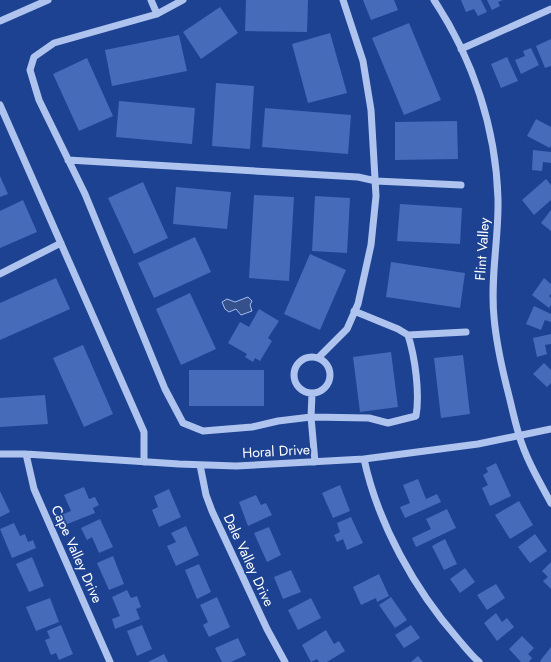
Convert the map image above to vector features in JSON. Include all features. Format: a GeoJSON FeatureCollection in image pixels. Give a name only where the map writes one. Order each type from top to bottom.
{"type":"FeatureCollection","features":[{"type":"Feature","properties":{"kind":"street"},"geometry":{"type":"LineString","coordinates":[[0,21],[48,0]]}},
{"type":"Feature","properties":{"kind":"street"},"geometry":{"type":"LineString","coordinates":[[151,0],[157,14]]}},
{"type":"Feature","properties":{"kind":"street"},"geometry":{"type":"LineString","coordinates":[[183,0],[157,14],[54,43],[34,57],[30,70],[39,100],[85,194],[165,389],[183,423],[203,431],[252,427],[278,421],[311,417],[369,418],[388,423],[416,416],[418,403],[412,347],[408,334]]}},
{"type":"Feature","properties":{"kind":"street"},"geometry":{"type":"LineString","coordinates":[[318,358],[347,329],[358,304],[371,246],[376,196],[371,110],[363,61],[343,0]]}},
{"type":"Feature","properties":{"kind":"street","name":"Flint Valley"},"geometry":{"type":"LineString","coordinates":[[434,0],[461,49],[473,76],[489,125],[496,162],[498,199],[497,237],[493,285],[494,316],[502,367],[519,436],[536,475],[551,503]]}},
{"type":"Feature","properties":{"kind":"street"},"geometry":{"type":"LineString","coordinates":[[461,49],[551,9]]}},
{"type":"Feature","properties":{"kind":"street"},"geometry":{"type":"LineString","coordinates":[[0,105],[144,432],[144,462]]}},
{"type":"Feature","properties":{"kind":"street"},"geometry":{"type":"LineString","coordinates":[[68,160],[358,177],[376,181],[461,185]]}},
{"type":"Feature","properties":{"kind":"street"},"geometry":{"type":"LineString","coordinates":[[0,274],[61,243]]}},
{"type":"Feature","properties":{"kind":"street"},"geometry":{"type":"LineString","coordinates":[[354,311],[408,334],[466,332]]}},
{"type":"Feature","properties":{"kind":"street"},"geometry":{"type":"LineString","coordinates":[[304,358],[318,358],[324,362],[328,368],[330,375],[329,382],[325,388],[319,392],[312,394],[305,393],[299,389],[295,383],[293,375],[294,368],[298,362],[304,358]]}},
{"type":"Feature","properties":{"kind":"street"},"geometry":{"type":"LineString","coordinates":[[312,394],[311,417],[315,462]]}},
{"type":"Feature","properties":{"kind":"street","name":"Horal Drive"},"geometry":{"type":"LineString","coordinates":[[0,454],[26,454],[144,462],[236,466],[364,459],[470,446],[551,430]]}},
{"type":"Feature","properties":{"kind":"street","name":"Cape Valley Drive"},"geometry":{"type":"LineString","coordinates":[[26,454],[34,489],[110,662]]}},
{"type":"Feature","properties":{"kind":"street"},"geometry":{"type":"LineString","coordinates":[[364,459],[381,514],[405,563],[445,624],[479,662]]}},
{"type":"Feature","properties":{"kind":"street","name":"Dale Valley Drive"},"geometry":{"type":"LineString","coordinates":[[200,464],[206,495],[212,511],[267,629],[285,662]]}},
{"type":"Feature","properties":{"kind":"water"},"geometry":{"type":"Polygon","coordinates":[[[248,297],[252,301],[250,305],[252,311],[241,315],[236,309],[229,312],[225,309],[222,302],[227,299],[235,302],[248,297]]]}},
{"type":"Feature","properties":{"kind":"building"},"geometry":{"type":"Polygon","coordinates":[[[246,0],[308,0],[307,32],[245,31],[246,0]]]}},
{"type":"Feature","properties":{"kind":"building"},"geometry":{"type":"Polygon","coordinates":[[[363,0],[394,0],[398,10],[371,20],[363,0]]]}},
{"type":"Feature","properties":{"kind":"building"},"geometry":{"type":"Polygon","coordinates":[[[461,0],[481,0],[487,12],[478,16],[474,9],[466,12],[461,0]]]}},
{"type":"Feature","properties":{"kind":"building"},"geometry":{"type":"Polygon","coordinates":[[[487,0],[503,0],[498,2],[500,6],[492,10],[487,0]]]}},
{"type":"Feature","properties":{"kind":"building"},"geometry":{"type":"Polygon","coordinates":[[[220,7],[238,33],[201,59],[183,32],[220,7]]]}},
{"type":"Feature","properties":{"kind":"building"},"geometry":{"type":"Polygon","coordinates":[[[409,23],[441,100],[404,115],[372,38],[409,23]]]}},
{"type":"Feature","properties":{"kind":"building"},"geometry":{"type":"Polygon","coordinates":[[[330,33],[347,93],[308,103],[292,44],[330,33]]]}},
{"type":"Feature","properties":{"kind":"building"},"geometry":{"type":"Polygon","coordinates":[[[179,35],[187,71],[112,86],[105,50],[179,35]]]}},
{"type":"Feature","properties":{"kind":"building"},"geometry":{"type":"Polygon","coordinates":[[[551,39],[551,66],[545,68],[536,46],[551,39]]]}},
{"type":"Feature","properties":{"kind":"building"},"geometry":{"type":"Polygon","coordinates":[[[531,48],[539,65],[521,74],[515,60],[525,56],[523,51],[531,48]]]}},
{"type":"Feature","properties":{"kind":"building"},"geometry":{"type":"Polygon","coordinates":[[[507,57],[518,81],[501,88],[491,64],[507,57]]]}},
{"type":"Feature","properties":{"kind":"building"},"geometry":{"type":"Polygon","coordinates":[[[87,58],[113,116],[79,131],[53,74],[87,58]]]}},
{"type":"Feature","properties":{"kind":"building"},"geometry":{"type":"Polygon","coordinates":[[[216,83],[254,86],[250,149],[212,146],[216,83]]]}},
{"type":"Feature","properties":{"kind":"building"},"geometry":{"type":"Polygon","coordinates":[[[119,101],[195,108],[192,144],[116,137],[119,101]]]}},
{"type":"Feature","properties":{"kind":"building"},"geometry":{"type":"Polygon","coordinates":[[[265,108],[351,115],[348,154],[262,147],[265,108]]]}},
{"type":"Feature","properties":{"kind":"building"},"geometry":{"type":"Polygon","coordinates":[[[536,119],[551,127],[550,148],[527,136],[536,119]]]}},
{"type":"Feature","properties":{"kind":"building"},"geometry":{"type":"Polygon","coordinates":[[[457,121],[458,159],[395,160],[395,122],[457,121]]]}},
{"type":"Feature","properties":{"kind":"building"},"geometry":{"type":"Polygon","coordinates":[[[533,150],[551,152],[551,163],[543,162],[542,171],[532,170],[533,150]]]}},
{"type":"Feature","properties":{"kind":"building"},"geometry":{"type":"Polygon","coordinates":[[[0,176],[8,194],[0,197],[0,176]]]}},
{"type":"Feature","properties":{"kind":"building"},"geometry":{"type":"Polygon","coordinates":[[[546,179],[551,185],[551,200],[534,215],[522,200],[546,179]]]}},
{"type":"Feature","properties":{"kind":"building"},"geometry":{"type":"Polygon","coordinates":[[[143,182],[168,238],[134,254],[108,198],[143,182]]]}},
{"type":"Feature","properties":{"kind":"building"},"geometry":{"type":"Polygon","coordinates":[[[176,187],[231,192],[227,229],[173,224],[176,187]]]}},
{"type":"Feature","properties":{"kind":"building"},"geometry":{"type":"Polygon","coordinates":[[[254,195],[294,197],[289,281],[249,278],[254,195]]]}},
{"type":"Feature","properties":{"kind":"building"},"geometry":{"type":"Polygon","coordinates":[[[315,196],[350,198],[347,253],[312,251],[315,196]]]}},
{"type":"Feature","properties":{"kind":"building"},"geometry":{"type":"Polygon","coordinates":[[[23,200],[37,232],[0,248],[0,211],[23,200]]]}},
{"type":"Feature","properties":{"kind":"building"},"geometry":{"type":"Polygon","coordinates":[[[400,204],[462,208],[460,244],[397,241],[400,204]]]}},
{"type":"Feature","properties":{"kind":"building"},"geometry":{"type":"Polygon","coordinates":[[[551,210],[551,231],[541,223],[551,210]]]}},
{"type":"Feature","properties":{"kind":"building"},"geometry":{"type":"Polygon","coordinates":[[[195,237],[211,272],[154,298],[138,263],[195,237]]]}},
{"type":"Feature","properties":{"kind":"building"},"geometry":{"type":"Polygon","coordinates":[[[310,254],[346,270],[320,330],[284,314],[310,254]]]}},
{"type":"Feature","properties":{"kind":"building"},"geometry":{"type":"Polygon","coordinates":[[[391,262],[465,273],[460,308],[386,297],[391,262]]]}},
{"type":"Feature","properties":{"kind":"building"},"geometry":{"type":"Polygon","coordinates":[[[56,278],[70,309],[0,340],[0,303],[56,278]]]}},
{"type":"Feature","properties":{"kind":"building"},"geometry":{"type":"Polygon","coordinates":[[[544,278],[551,284],[551,294],[549,296],[551,298],[551,305],[549,308],[532,295],[544,278]]]}},
{"type":"Feature","properties":{"kind":"building"},"geometry":{"type":"Polygon","coordinates":[[[190,293],[216,349],[181,365],[156,309],[190,293]]]}},
{"type":"Feature","properties":{"kind":"building"},"geometry":{"type":"Polygon","coordinates":[[[534,306],[551,314],[551,322],[545,320],[541,330],[526,324],[534,306]]]}},
{"type":"Feature","properties":{"kind":"building"},"geometry":{"type":"Polygon","coordinates":[[[259,309],[279,321],[268,338],[272,341],[260,361],[255,358],[253,362],[245,357],[247,354],[228,343],[240,322],[249,327],[259,309]]]}},
{"type":"Feature","properties":{"kind":"building"},"geometry":{"type":"Polygon","coordinates":[[[551,334],[551,344],[545,345],[547,354],[537,357],[533,338],[551,334]]]}},
{"type":"Feature","properties":{"kind":"building"},"geometry":{"type":"Polygon","coordinates":[[[83,345],[113,414],[84,427],[53,358],[83,345]]]}},
{"type":"Feature","properties":{"kind":"building"},"geometry":{"type":"Polygon","coordinates":[[[391,352],[398,407],[360,412],[353,357],[391,352]]]}},
{"type":"Feature","properties":{"kind":"building"},"geometry":{"type":"Polygon","coordinates":[[[463,355],[470,414],[441,418],[434,358],[463,355]]]}},
{"type":"Feature","properties":{"kind":"building"},"geometry":{"type":"Polygon","coordinates":[[[544,363],[551,370],[551,383],[547,387],[533,374],[544,363]]]}},
{"type":"Feature","properties":{"kind":"building"},"geometry":{"type":"Polygon","coordinates":[[[189,370],[264,370],[264,406],[189,406],[189,370]]]}},
{"type":"Feature","properties":{"kind":"building"},"geometry":{"type":"Polygon","coordinates":[[[45,395],[48,424],[0,427],[0,398],[45,395]]]}},
{"type":"Feature","properties":{"kind":"building"},"geometry":{"type":"Polygon","coordinates":[[[496,463],[511,496],[490,506],[482,488],[488,485],[483,475],[488,472],[486,468],[496,463]]]}},
{"type":"Feature","properties":{"kind":"building"},"geometry":{"type":"Polygon","coordinates":[[[418,479],[426,499],[437,494],[441,502],[405,518],[400,507],[410,503],[403,485],[418,479]]]}},
{"type":"Feature","properties":{"kind":"building"},"geometry":{"type":"Polygon","coordinates":[[[340,485],[350,511],[333,518],[322,493],[340,485]]]}},
{"type":"Feature","properties":{"kind":"building"},"geometry":{"type":"Polygon","coordinates":[[[84,487],[89,499],[95,497],[99,505],[93,508],[95,513],[65,525],[61,515],[71,511],[64,495],[84,487]]]}},
{"type":"Feature","properties":{"kind":"building"},"geometry":{"type":"Polygon","coordinates":[[[169,489],[181,517],[159,527],[152,510],[158,507],[154,496],[169,489]]]}},
{"type":"Feature","properties":{"kind":"building"},"geometry":{"type":"Polygon","coordinates":[[[0,491],[10,512],[0,517],[0,491]]]}},
{"type":"Feature","properties":{"kind":"building"},"geometry":{"type":"Polygon","coordinates":[[[256,495],[261,505],[266,503],[272,515],[248,526],[239,502],[256,495]]]}},
{"type":"Feature","properties":{"kind":"building"},"geometry":{"type":"Polygon","coordinates":[[[519,501],[533,525],[510,539],[495,515],[519,501]]]}},
{"type":"Feature","properties":{"kind":"building"},"geometry":{"type":"Polygon","coordinates":[[[447,509],[456,528],[416,547],[412,538],[431,529],[426,519],[447,509]]]}},
{"type":"Feature","properties":{"kind":"building"},"geometry":{"type":"Polygon","coordinates":[[[351,517],[363,543],[347,550],[343,539],[337,542],[334,535],[340,532],[337,523],[351,517]]]}},
{"type":"Feature","properties":{"kind":"building"},"geometry":{"type":"Polygon","coordinates":[[[100,519],[113,547],[99,553],[92,537],[87,540],[81,528],[100,519]]]}},
{"type":"Feature","properties":{"kind":"building"},"geometry":{"type":"Polygon","coordinates":[[[14,523],[20,536],[25,534],[28,542],[33,540],[36,548],[12,558],[0,529],[14,523]]]}},
{"type":"Feature","properties":{"kind":"building"},"geometry":{"type":"Polygon","coordinates":[[[186,526],[199,555],[176,566],[167,546],[176,542],[171,533],[186,526]]]}},
{"type":"Feature","properties":{"kind":"building"},"geometry":{"type":"Polygon","coordinates":[[[269,527],[281,555],[267,562],[254,533],[269,527]]]}},
{"type":"Feature","properties":{"kind":"building"},"geometry":{"type":"Polygon","coordinates":[[[535,534],[547,551],[530,563],[518,547],[535,534]]]}},
{"type":"Feature","properties":{"kind":"building"},"geometry":{"type":"Polygon","coordinates":[[[445,539],[457,564],[444,570],[432,546],[445,539]]]}},
{"type":"Feature","properties":{"kind":"building"},"geometry":{"type":"Polygon","coordinates":[[[113,556],[124,584],[109,590],[97,563],[113,556]]]}},
{"type":"Feature","properties":{"kind":"building"},"geometry":{"type":"Polygon","coordinates":[[[32,557],[44,586],[29,592],[16,564],[32,557]]]}},
{"type":"Feature","properties":{"kind":"building"},"geometry":{"type":"Polygon","coordinates":[[[551,562],[551,589],[543,581],[548,577],[542,571],[551,562]]]}},
{"type":"Feature","properties":{"kind":"building"},"geometry":{"type":"Polygon","coordinates":[[[199,564],[211,592],[197,599],[185,570],[199,564]]]}},
{"type":"Feature","properties":{"kind":"building"},"geometry":{"type":"Polygon","coordinates":[[[465,568],[475,582],[460,593],[450,579],[465,568]]]}},
{"type":"Feature","properties":{"kind":"building"},"geometry":{"type":"Polygon","coordinates":[[[291,570],[301,592],[283,599],[274,577],[291,570]]]}},
{"type":"Feature","properties":{"kind":"building"},"geometry":{"type":"Polygon","coordinates":[[[379,574],[389,596],[377,602],[376,598],[361,605],[353,587],[379,574]]]}},
{"type":"Feature","properties":{"kind":"building"},"geometry":{"type":"Polygon","coordinates":[[[496,584],[505,598],[487,610],[477,595],[496,584]]]}},
{"type":"Feature","properties":{"kind":"building"},"geometry":{"type":"Polygon","coordinates":[[[127,590],[131,598],[137,596],[141,607],[136,609],[140,619],[115,629],[112,619],[120,616],[112,597],[127,590]]]}},
{"type":"Feature","properties":{"kind":"building"},"geometry":{"type":"Polygon","coordinates":[[[217,597],[230,627],[209,637],[203,625],[208,622],[200,605],[217,597]]]}},
{"type":"Feature","properties":{"kind":"building"},"geometry":{"type":"Polygon","coordinates":[[[391,597],[407,620],[395,628],[379,605],[391,597]]]}},
{"type":"Feature","properties":{"kind":"building"},"geometry":{"type":"Polygon","coordinates":[[[50,598],[59,622],[36,631],[26,607],[50,598]]]}},
{"type":"Feature","properties":{"kind":"building"},"geometry":{"type":"Polygon","coordinates":[[[311,598],[321,618],[298,630],[288,610],[311,598]]]}},
{"type":"Feature","properties":{"kind":"building"},"geometry":{"type":"Polygon","coordinates":[[[496,613],[502,622],[507,618],[514,627],[497,641],[484,623],[496,613]]]}},
{"type":"Feature","properties":{"kind":"building"},"geometry":{"type":"Polygon","coordinates":[[[61,625],[73,654],[59,660],[56,653],[51,655],[45,640],[50,638],[47,631],[61,625]]]}},
{"type":"Feature","properties":{"kind":"building"},"geometry":{"type":"Polygon","coordinates":[[[142,625],[152,649],[137,656],[127,631],[142,625]]]}},
{"type":"Feature","properties":{"kind":"building"},"geometry":{"type":"Polygon","coordinates":[[[411,625],[420,638],[404,648],[395,635],[411,625]]]}},
{"type":"Feature","properties":{"kind":"building"},"geometry":{"type":"Polygon","coordinates":[[[326,630],[334,644],[339,641],[345,651],[327,662],[319,662],[317,659],[311,662],[302,645],[326,630]]]}},
{"type":"Feature","properties":{"kind":"building"},"geometry":{"type":"Polygon","coordinates":[[[522,636],[534,648],[528,654],[532,658],[529,662],[521,662],[509,649],[522,636]]]}},
{"type":"Feature","properties":{"kind":"building"},"geometry":{"type":"Polygon","coordinates":[[[238,638],[246,655],[231,662],[222,662],[215,648],[238,638]]]}},
{"type":"Feature","properties":{"kind":"building"},"geometry":{"type":"Polygon","coordinates":[[[551,647],[551,662],[541,662],[540,661],[551,647]]]}},
{"type":"Feature","properties":{"kind":"building"},"geometry":{"type":"Polygon","coordinates":[[[164,654],[168,662],[148,662],[164,654]]]}},
{"type":"Feature","properties":{"kind":"building"},"geometry":{"type":"Polygon","coordinates":[[[418,656],[423,662],[411,662],[418,656]]]}}]}
